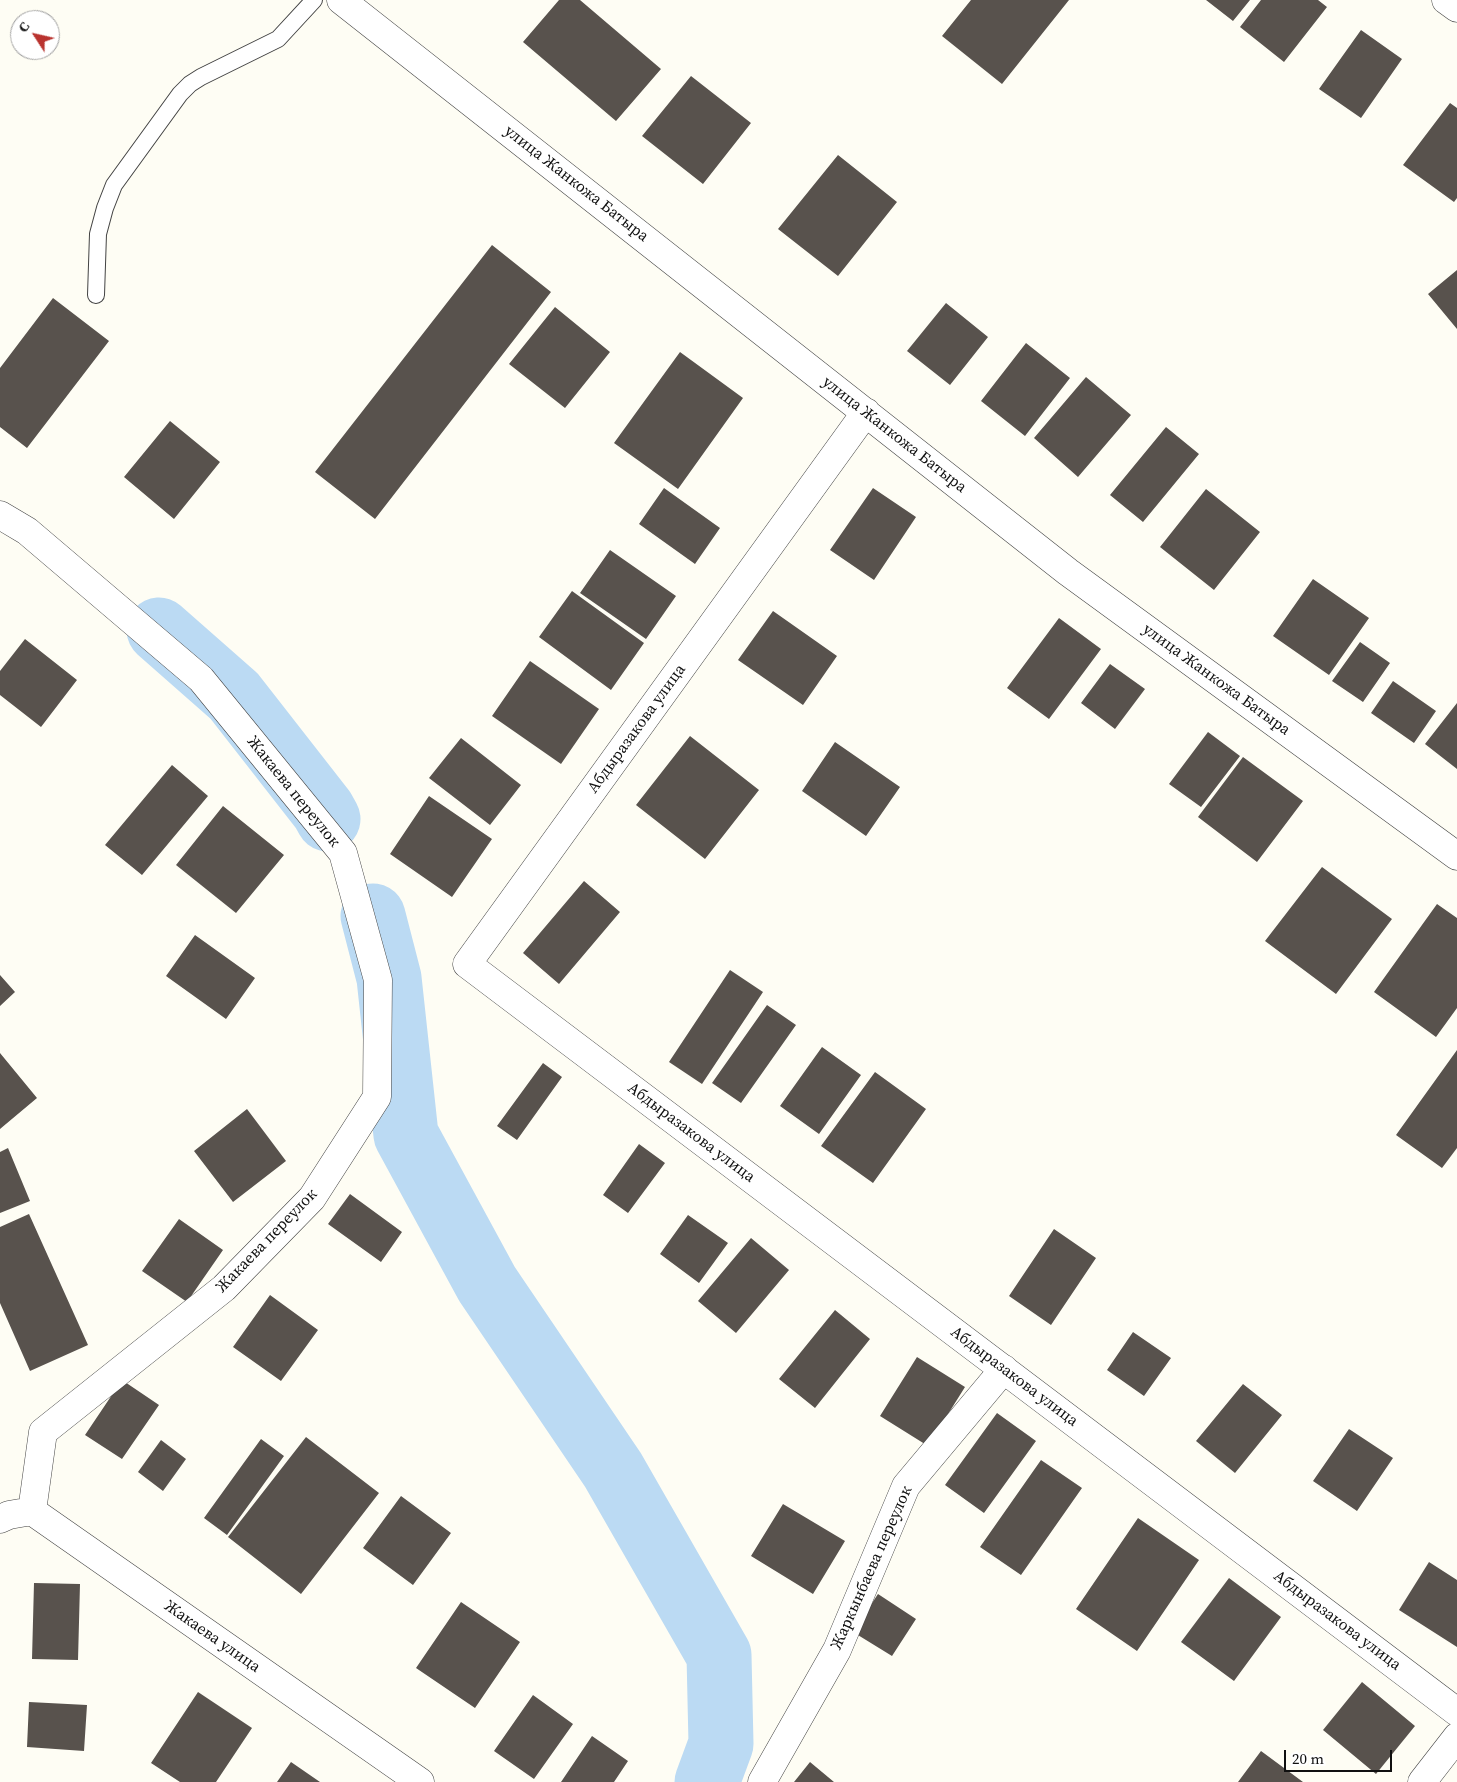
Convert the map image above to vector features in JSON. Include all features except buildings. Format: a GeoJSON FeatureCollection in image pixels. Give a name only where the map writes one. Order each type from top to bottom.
{"type":"FeatureCollection","features":[{"type":"Feature","properties":{"kind":"street","name":"улица Жанкожа Батыра"},"geometry":{"type":"LineString","coordinates":[[341,0],[1068,572],[1457,856]]}},
{"type":"Feature","properties":{"kind":"street"},"geometry":{"type":"LineString","coordinates":[[1446,0],[1457,8]]}},
{"type":"Feature","properties":{"kind":"street","name":"Абдыразакова улица"},"geometry":{"type":"LineString","coordinates":[[866,412],[467,964],[1457,1712]]}},
{"type":"Feature","properties":{"kind":"street","name":"Жакаева переулок"},"geometry":{"type":"LineString","coordinates":[[0,516],[27,531],[207,686],[343,854],[378,980],[377,1097],[312,1198],[224,1288],[43,1432],[32,1511]]}},
{"type":"Feature","properties":{"kind":"street","name":"Жаркынбаева переулок"},"geometry":{"type":"LineString","coordinates":[[762,1782],[836,1650],[906,1486],[1004,1369]]}},
{"type":"Feature","properties":{"kind":"street"},"geometry":{"type":"LineString","coordinates":[[0,1519],[32,1511]]}},
{"type":"Feature","properties":{"kind":"street","name":"Жакаева улица"},"geometry":{"type":"LineString","coordinates":[[32,1511],[420,1782]]}},
{"type":"Feature","properties":{"kind":"street"},"geometry":{"type":"LineString","coordinates":[[1422,1782],[1457,1737]]}},
{"type":"Feature","properties":{"kind":"lane"},"geometry":{"type":"LineString","coordinates":[[96,295],[98,234],[114,185],[180,94],[201,77],[278,39],[314,0]]}},
{"type":"Feature","properties":{"kind":"waterway"},"geometry":{"type":"LineString","coordinates":[[159,630],[234,696],[328,819]]}},
{"type":"Feature","properties":{"kind":"waterway"},"geometry":{"type":"LineString","coordinates":[[373,916],[389,978],[406,1135],[487,1284],[613,1470],[719,1655],[721,1744],[707,1782]]}}]}
